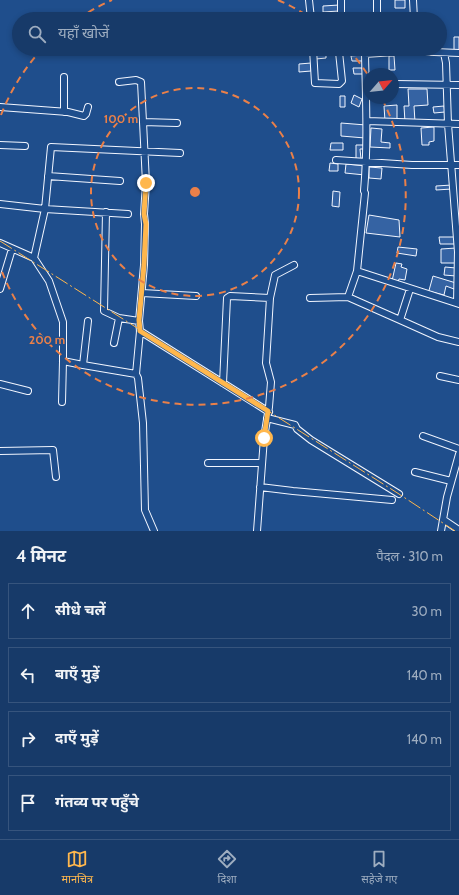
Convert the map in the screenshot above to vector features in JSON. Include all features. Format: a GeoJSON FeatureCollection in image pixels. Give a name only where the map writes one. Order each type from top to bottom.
{"type":"FeatureCollection","features":[{"type":"Feature","properties":{"kind":"street"},"geometry":{"type":"LineString","coordinates":[[310,0],[311,12]]}},
{"type":"Feature","properties":{"kind":"street"},"geometry":{"type":"LineString","coordinates":[[341,0],[342,12]]}},
{"type":"Feature","properties":{"kind":"street"},"geometry":{"type":"LineString","coordinates":[[377,0],[377,12]]}},
{"type":"Feature","properties":{"kind":"street"},"geometry":{"type":"LineString","coordinates":[[413,0],[414,12]]}},
{"type":"Feature","properties":{"kind":"street"},"geometry":{"type":"LineString","coordinates":[[447,54],[459,53]]}},
{"type":"Feature","properties":{"kind":"street"},"geometry":{"type":"LineString","coordinates":[[313,56],[315,83],[320,84],[339,84],[342,81],[339,56]]}},
{"type":"Feature","properties":{"kind":"street"},"geometry":{"type":"LineString","coordinates":[[348,297],[357,271],[367,161],[364,56]]}},
{"type":"Feature","properties":{"kind":"street"},"geometry":{"type":"LineString","coordinates":[[357,271],[458,304],[458,252],[444,56]]}},
{"type":"Feature","properties":{"kind":"street"},"geometry":{"type":"LineString","coordinates":[[64,77],[64,112]]}},
{"type":"Feature","properties":{"kind":"street"},"geometry":{"type":"LineString","coordinates":[[119,82],[136,80],[141,82],[146,183],[144,214],[146,224],[136,374],[138,378],[143,424],[145,510],[154,531]]}},
{"type":"Feature","properties":{"kind":"street"},"geometry":{"type":"LineString","coordinates":[[399,84],[459,85]]}},
{"type":"Feature","properties":{"kind":"street"},"geometry":{"type":"LineString","coordinates":[[0,107],[64,112],[84,116],[88,107]]}},
{"type":"Feature","properties":{"kind":"street"},"geometry":{"type":"LineString","coordinates":[[367,121],[459,124]]}},
{"type":"Feature","properties":{"kind":"street"},"geometry":{"type":"LineString","coordinates":[[143,122],[177,123]]}},
{"type":"Feature","properties":{"kind":"street"},"geometry":{"type":"LineString","coordinates":[[0,145],[25,146]]}},
{"type":"Feature","properties":{"kind":"street"},"geometry":{"type":"LineString","coordinates":[[34,258],[45,209],[51,147],[180,153]]}},
{"type":"Feature","properties":{"kind":"street"},"geometry":{"type":"LineString","coordinates":[[336,160],[412,165],[459,165]]}},
{"type":"Feature","properties":{"kind":"street"},"geometry":{"type":"LineString","coordinates":[[48,176],[120,181]]}},
{"type":"Feature","properties":{"kind":"street"},"geometry":{"type":"LineString","coordinates":[[0,204],[45,209],[128,214]]}},
{"type":"Feature","properties":{"kind":"street"},"geometry":{"type":"LineString","coordinates":[[106,212],[104,311],[119,318],[139,320]]}},
{"type":"Feature","properties":{"kind":"street"},"geometry":{"type":"LineString","coordinates":[[0,243],[34,258],[48,282],[62,322],[62,402]]}},
{"type":"Feature","properties":{"kind":"street"},"geometry":{"type":"LineString","coordinates":[[0,289],[12,249]]}},
{"type":"Feature","properties":{"kind":"street"},"geometry":{"type":"LineString","coordinates":[[257,531],[264,438],[271,382],[266,363],[270,298],[275,275],[294,265]]}},
{"type":"Feature","properties":{"kind":"street"},"geometry":{"type":"LineString","coordinates":[[400,320],[410,289]]}},
{"type":"Feature","properties":{"kind":"street"},"geometry":{"type":"LineString","coordinates":[[142,293],[196,296]]}},
{"type":"Feature","properties":{"kind":"street"},"geometry":{"type":"LineString","coordinates":[[223,383],[227,298],[230,296],[270,298]]}},
{"type":"Feature","properties":{"kind":"street"},"geometry":{"type":"LineString","coordinates":[[310,298],[348,297],[438,337],[459,342]]}},
{"type":"Feature","properties":{"kind":"street"},"geometry":{"type":"LineString","coordinates":[[114,343],[119,318]]}},
{"type":"Feature","properties":{"kind":"street"},"geometry":{"type":"LineString","coordinates":[[83,365],[88,321]]}},
{"type":"Feature","properties":{"kind":"street"},"geometry":{"type":"LineString","coordinates":[[140,331],[223,383],[268,414],[295,425],[297,429],[311,440],[399,494]]}},
{"type":"Feature","properties":{"kind":"street"},"geometry":{"type":"LineString","coordinates":[[63,361],[136,374]]}},
{"type":"Feature","properties":{"kind":"street"},"geometry":{"type":"LineString","coordinates":[[440,376],[459,380]]}},
{"type":"Feature","properties":{"kind":"street"},"geometry":{"type":"LineString","coordinates":[[0,384],[28,391]]}},
{"type":"Feature","properties":{"kind":"street"},"geometry":{"type":"LineString","coordinates":[[423,436],[459,449]]}},
{"type":"Feature","properties":{"kind":"street"},"geometry":{"type":"LineString","coordinates":[[0,451],[53,450],[55,457],[54,462],[56,477]]}},
{"type":"Feature","properties":{"kind":"street"},"geometry":{"type":"LineString","coordinates":[[441,531],[447,497],[459,454]]}},
{"type":"Feature","properties":{"kind":"street"},"geometry":{"type":"LineString","coordinates":[[208,463],[262,463]]}},
{"type":"Feature","properties":{"kind":"street"},"geometry":{"type":"LineString","coordinates":[[415,472],[452,481]]}},
{"type":"Feature","properties":{"kind":"street"},"geometry":{"type":"LineString","coordinates":[[260,487],[392,500]]}},
{"type":"Feature","properties":{"kind":"street"},"geometry":{"type":"LineString","coordinates":[[444,520],[459,530]]}},
{"type":"Feature","properties":{"kind":"building"},"geometry":{"type":"Polygon","coordinates":[[[395,0],[405,0],[405,8],[395,8],[395,0]]]}},
{"type":"Feature","properties":{"kind":"building"},"geometry":{"type":"Polygon","coordinates":[[[339,5],[339,11],[323,12],[323,6],[339,5]]]}},
{"type":"Feature","properties":{"kind":"building"},"geometry":{"type":"Polygon","coordinates":[[[454,37],[459,37],[459,50],[454,51],[454,37]]]}},
{"type":"Feature","properties":{"kind":"building"},"geometry":{"type":"Polygon","coordinates":[[[316,56],[326,56],[326,58],[316,59],[316,56]]]}},
{"type":"Feature","properties":{"kind":"building"},"geometry":{"type":"Polygon","coordinates":[[[351,56],[363,56],[364,61],[352,61],[351,56]]]}},
{"type":"Feature","properties":{"kind":"building"},"geometry":{"type":"Polygon","coordinates":[[[389,56],[394,56],[395,68],[389,68],[389,56]]]}},
{"type":"Feature","properties":{"kind":"building"},"geometry":{"type":"Polygon","coordinates":[[[311,63],[311,71],[299,72],[299,64],[311,63]]]}},
{"type":"Feature","properties":{"kind":"building"},"geometry":{"type":"Polygon","coordinates":[[[353,68],[362,68],[363,74],[354,74],[353,68]]]}},
{"type":"Feature","properties":{"kind":"building"},"geometry":{"type":"Polygon","coordinates":[[[408,89],[427,89],[428,105],[414,106],[415,122],[405,122],[404,106],[409,106],[408,89]]]}},
{"type":"Feature","properties":{"kind":"building"},"geometry":{"type":"Polygon","coordinates":[[[354,95],[362,99],[359,107],[351,103],[354,95]]]}},
{"type":"Feature","properties":{"kind":"building"},"geometry":{"type":"Polygon","coordinates":[[[340,96],[345,96],[345,107],[340,107],[340,96]]]}},
{"type":"Feature","properties":{"kind":"building"},"geometry":{"type":"Polygon","coordinates":[[[397,105],[397,121],[385,121],[384,106],[397,105]]]}},
{"type":"Feature","properties":{"kind":"building"},"geometry":{"type":"Polygon","coordinates":[[[444,106],[445,112],[434,113],[433,107],[444,106]]]}},
{"type":"Feature","properties":{"kind":"building"},"geometry":{"type":"Polygon","coordinates":[[[341,123],[366,125],[365,138],[341,136],[341,123]]]}},
{"type":"Feature","properties":{"kind":"building"},"geometry":{"type":"Polygon","coordinates":[[[434,127],[434,141],[429,142],[429,145],[422,145],[421,128],[434,127]]]}},
{"type":"Feature","properties":{"kind":"building"},"geometry":{"type":"Polygon","coordinates":[[[371,128],[382,129],[381,142],[390,143],[390,148],[370,147],[371,128]]]}},
{"type":"Feature","properties":{"kind":"building"},"geometry":{"type":"Polygon","coordinates":[[[331,143],[343,143],[343,150],[330,150],[331,143]]]}},
{"type":"Feature","properties":{"kind":"building"},"geometry":{"type":"Polygon","coordinates":[[[356,145],[365,145],[365,149],[360,149],[361,159],[356,159],[356,145]]]}},
{"type":"Feature","properties":{"kind":"building"},"geometry":{"type":"Polygon","coordinates":[[[330,163],[338,164],[338,171],[329,171],[330,163]]]}},
{"type":"Feature","properties":{"kind":"building"},"geometry":{"type":"Polygon","coordinates":[[[346,164],[366,166],[365,175],[345,173],[346,164]]]}},
{"type":"Feature","properties":{"kind":"building"},"geometry":{"type":"Polygon","coordinates":[[[369,167],[382,168],[381,179],[369,178],[369,167]]]}},
{"type":"Feature","properties":{"kind":"building"},"geometry":{"type":"Polygon","coordinates":[[[452,185],[452,189],[436,190],[436,186],[452,185]]]}},
{"type":"Feature","properties":{"kind":"building"},"geometry":{"type":"Polygon","coordinates":[[[333,191],[340,192],[339,207],[332,206],[333,191]]]}},
{"type":"Feature","properties":{"kind":"building"},"geometry":{"type":"Polygon","coordinates":[[[369,215],[399,220],[400,237],[366,233],[369,215]]]}},
{"type":"Feature","properties":{"kind":"building"},"geometry":{"type":"Polygon","coordinates":[[[439,237],[456,237],[456,244],[440,244],[439,237]]]}},
{"type":"Feature","properties":{"kind":"building"},"geometry":{"type":"Polygon","coordinates":[[[398,247],[417,249],[416,256],[397,253],[398,247]]]}},
{"type":"Feature","properties":{"kind":"building"},"geometry":{"type":"Polygon","coordinates":[[[456,248],[457,263],[441,263],[441,249],[456,248]]]}},
{"type":"Feature","properties":{"kind":"building"},"geometry":{"type":"Polygon","coordinates":[[[396,263],[402,264],[401,267],[407,269],[405,280],[399,279],[398,282],[392,281],[396,263]]]}},
{"type":"Feature","properties":{"kind":"building"},"geometry":{"type":"Polygon","coordinates":[[[445,267],[456,268],[456,276],[444,275],[445,267]]]}},
{"type":"Feature","properties":{"kind":"building"},"geometry":{"type":"Polygon","coordinates":[[[433,276],[456,283],[454,289],[446,286],[444,295],[432,292],[431,295],[428,294],[433,276]]]}},
{"type":"Feature","properties":{"kind":"power"},"geometry":{"type":"LineString","coordinates":[[0,241],[455,531]]}},
{"type":"Feature","properties":{"kind":"route"},"geometry":{"type":"LineString","coordinates":[[146,183],[144,214],[146,224],[139,320],[140,331],[268,411],[264,438]]}}]}
